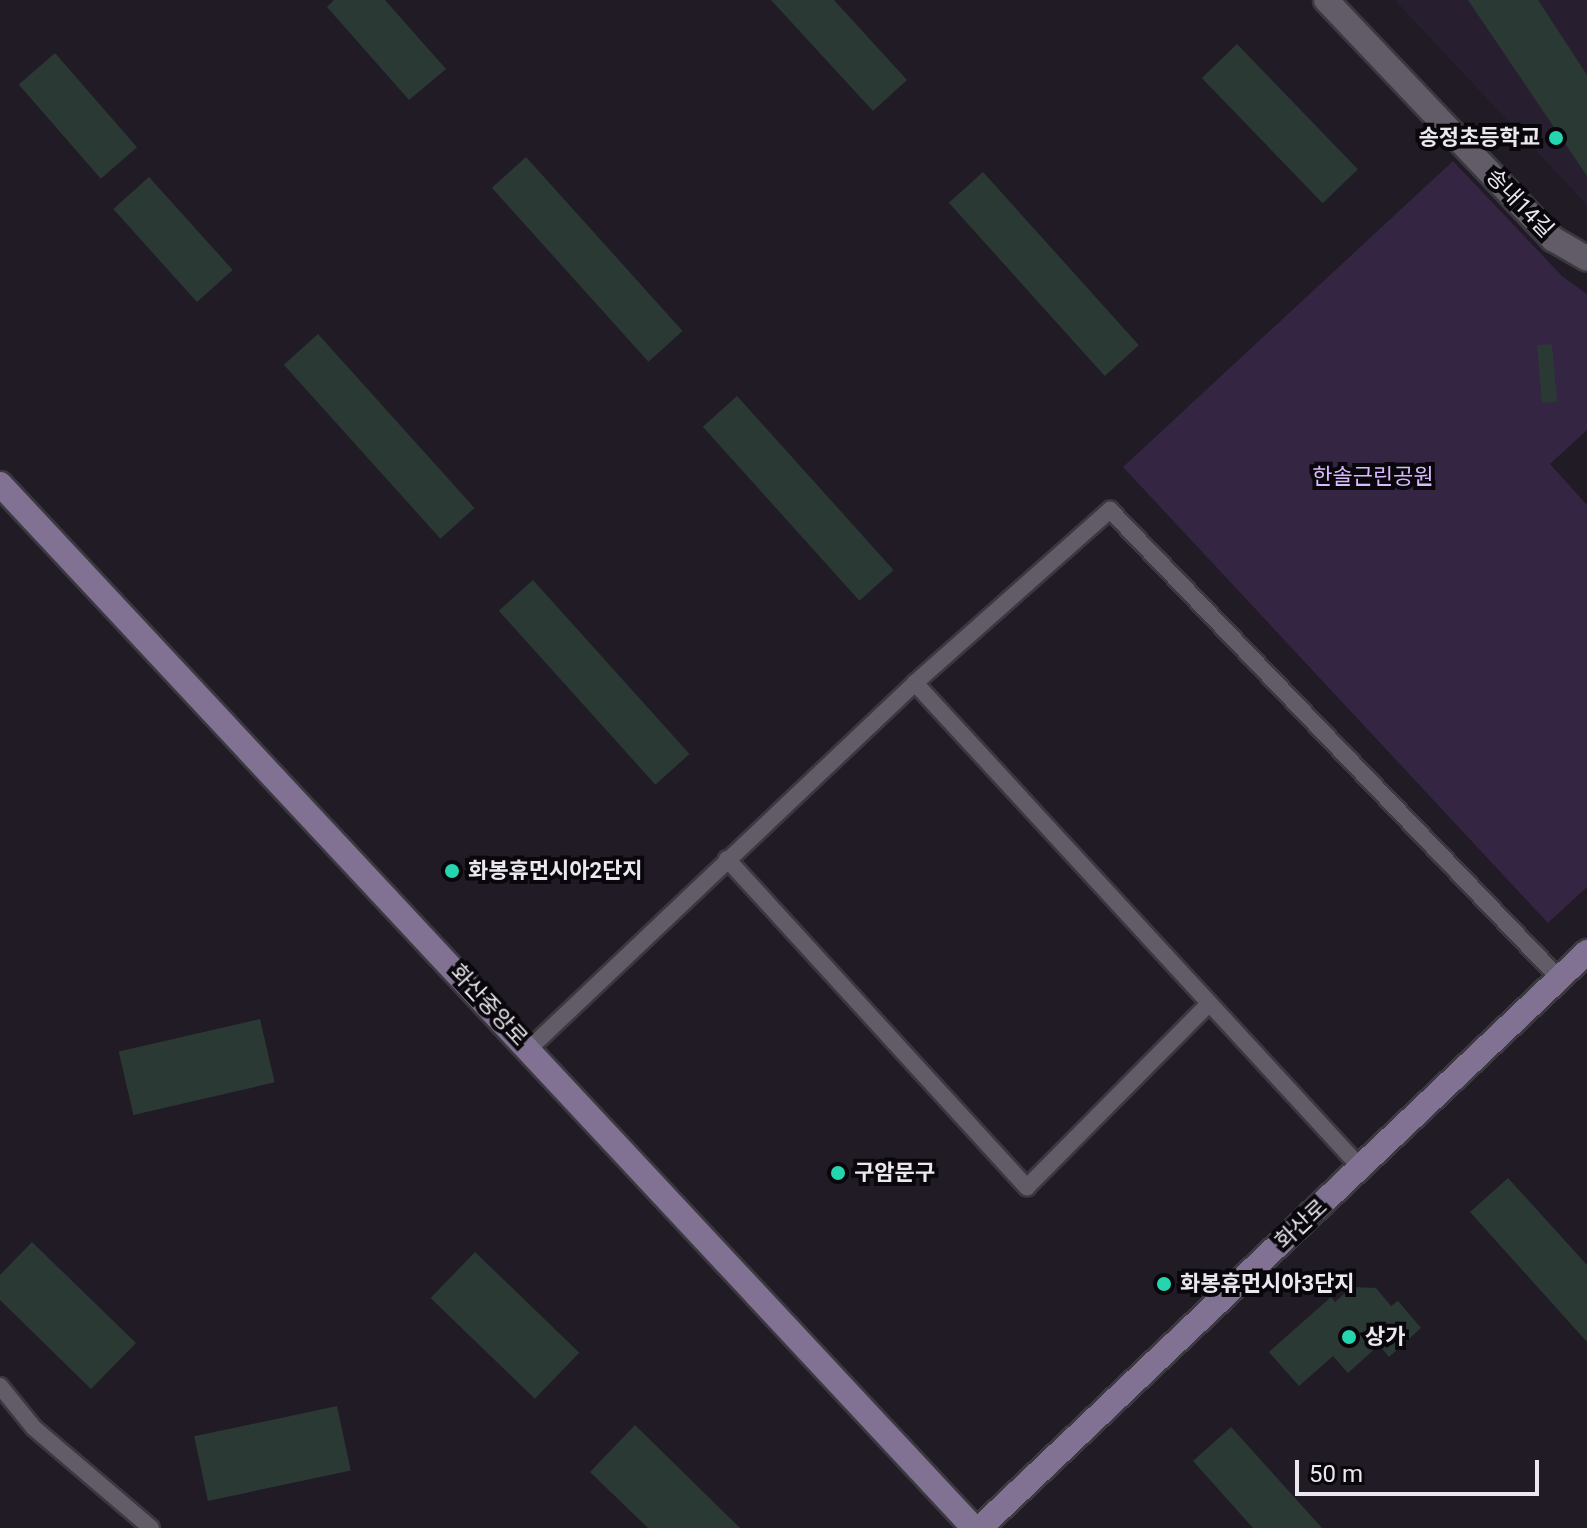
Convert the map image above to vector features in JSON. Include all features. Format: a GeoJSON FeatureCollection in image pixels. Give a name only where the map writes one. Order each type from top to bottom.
{"type":"FeatureCollection","features":[{"type":"Feature","properties":{"kind":"main road","name":"화산중앙로"},"geometry":{"type":"LineString","coordinates":[[0,484],[977,1528]]}},
{"type":"Feature","properties":{"kind":"main road","name":"화산로"},"geometry":{"type":"LineString","coordinates":[[977,1528],[1587,952]]}},
{"type":"Feature","properties":{"kind":"street","name":"송내14길"},"geometry":{"type":"LineString","coordinates":[[1326,0],[1553,239],[1587,259]]}},
{"type":"Feature","properties":{"kind":"lane"},"geometry":{"type":"LineString","coordinates":[[530,1048],[915,683],[1110,510],[1559,978]]}},
{"type":"Feature","properties":{"kind":"lane"},"geometry":{"type":"LineString","coordinates":[[915,683],[1361,1168]]}},
{"type":"Feature","properties":{"kind":"lane"},"geometry":{"type":"LineString","coordinates":[[727,859],[1027,1187],[1209,1004]]}},
{"type":"Feature","properties":{"kind":"lane"},"geometry":{"type":"LineString","coordinates":[[0,1386],[34,1428],[151,1528]]}},
{"type":"Feature","properties":{"kind":"shaded area","name":"송정초등학교"},"geometry":{"type":"Polygon","coordinates":[[[1395,0],[1587,0],[1587,205],[1462,72],[1395,0]]]}},
{"type":"Feature","properties":{"kind":"green space","name":"한솔근린공원"},"geometry":{"type":"Polygon","coordinates":[[[1453,161],[1562,276],[1587,294],[1587,430],[1550,464],[1587,505],[1587,887],[1548,923],[1123,467],[1453,161]]]}},
{"type":"Feature","properties":{"kind":"building"},"geometry":{"type":"Polygon","coordinates":[[[334,0],[385,0],[446,69],[409,100],[327,7],[334,0]]]}},
{"type":"Feature","properties":{"kind":"building"},"geometry":{"type":"Polygon","coordinates":[[[771,0],[834,0],[907,80],[873,111],[771,0]]]}},
{"type":"Feature","properties":{"kind":"building"},"geometry":{"type":"Polygon","coordinates":[[[1468,0],[1538,0],[1587,75],[1587,176],[1468,0]]]}},
{"type":"Feature","properties":{"kind":"building"},"geometry":{"type":"Polygon","coordinates":[[[1237,44],[1358,169],[1323,203],[1202,78],[1237,44]]]}},
{"type":"Feature","properties":{"kind":"building"},"geometry":{"type":"Polygon","coordinates":[[[55,53],[137,147],[101,179],[19,84],[55,53]]]}},
{"type":"Feature","properties":{"kind":"building"},"geometry":{"type":"Polygon","coordinates":[[[526,157],[683,331],[648,362],[492,188],[526,157]]]}},
{"type":"Feature","properties":{"kind":"building"},"geometry":{"type":"Polygon","coordinates":[[[983,172],[1139,345],[1105,376],[949,203],[983,172]]]}},
{"type":"Feature","properties":{"kind":"building"},"geometry":{"type":"Polygon","coordinates":[[[149,177],[233,270],[197,302],[113,209],[149,177]]]}},
{"type":"Feature","properties":{"kind":"building"},"geometry":{"type":"Polygon","coordinates":[[[318,334],[475,508],[440,539],[284,365],[318,334]]]}},
{"type":"Feature","properties":{"kind":"building"},"geometry":{"type":"Polygon","coordinates":[[[1552,344],[1557,402],[1542,403],[1537,345],[1552,344]]]}},
{"type":"Feature","properties":{"kind":"building"},"geometry":{"type":"Polygon","coordinates":[[[737,396],[894,570],[859,601],[703,427],[737,396]]]}},
{"type":"Feature","properties":{"kind":"building"},"geometry":{"type":"Polygon","coordinates":[[[533,580],[690,754],[655,785],[499,611],[533,580]]]}},
{"type":"Feature","properties":{"kind":"building"},"geometry":{"type":"Polygon","coordinates":[[[260,1019],[275,1082],[133,1115],[119,1052],[260,1019]]]}},
{"type":"Feature","properties":{"kind":"building"},"geometry":{"type":"Polygon","coordinates":[[[1508,1178],[1587,1265],[1587,1342],[1470,1212],[1508,1178]]]}},
{"type":"Feature","properties":{"kind":"building"},"geometry":{"type":"Polygon","coordinates":[[[32,1242],[136,1343],[91,1389],[0,1300],[0,1275],[32,1242]]]}},
{"type":"Feature","properties":{"kind":"building"},"geometry":{"type":"Polygon","coordinates":[[[475,1252],[579,1353],[535,1399],[431,1298],[475,1252]]]}},
{"type":"Feature","properties":{"kind":"building","name":"상가"},"geometry":{"type":"Polygon","coordinates":[[[1352,1287],[1376,1288],[1391,1306],[1398,1301],[1421,1328],[1389,1357],[1379,1345],[1348,1373],[1333,1356],[1299,1386],[1269,1352],[1331,1297],[1335,1302],[1352,1287]]]}},
{"type":"Feature","properties":{"kind":"building"},"geometry":{"type":"Polygon","coordinates":[[[337,1406],[351,1471],[208,1501],[194,1436],[337,1406]]]}},
{"type":"Feature","properties":{"kind":"building"},"geometry":{"type":"Polygon","coordinates":[[[635,1425],[740,1528],[648,1528],[590,1472],[635,1425]]]}},
{"type":"Feature","properties":{"kind":"building"},"geometry":{"type":"Polygon","coordinates":[[[1231,1427],[1322,1528],[1253,1528],[1193,1461],[1231,1427]]]}},
{"type":"Feature","properties":{"kind":"place","name":"송정초등학교"},"geometry":{"type":"Point","coordinates":[1556,138]}},
{"type":"Feature","properties":{"kind":"place","name":"화봉휴먼시아2단지"},"geometry":{"type":"Point","coordinates":[452,871]}},
{"type":"Feature","properties":{"kind":"place","name":"구암문구"},"geometry":{"type":"Point","coordinates":[838,1173]}},
{"type":"Feature","properties":{"kind":"place","name":"화봉휴먼시아3단지"},"geometry":{"type":"Point","coordinates":[1164,1284]}},
{"type":"Feature","properties":{"kind":"place","name":"상가"},"geometry":{"type":"Point","coordinates":[1349,1337]}}]}
